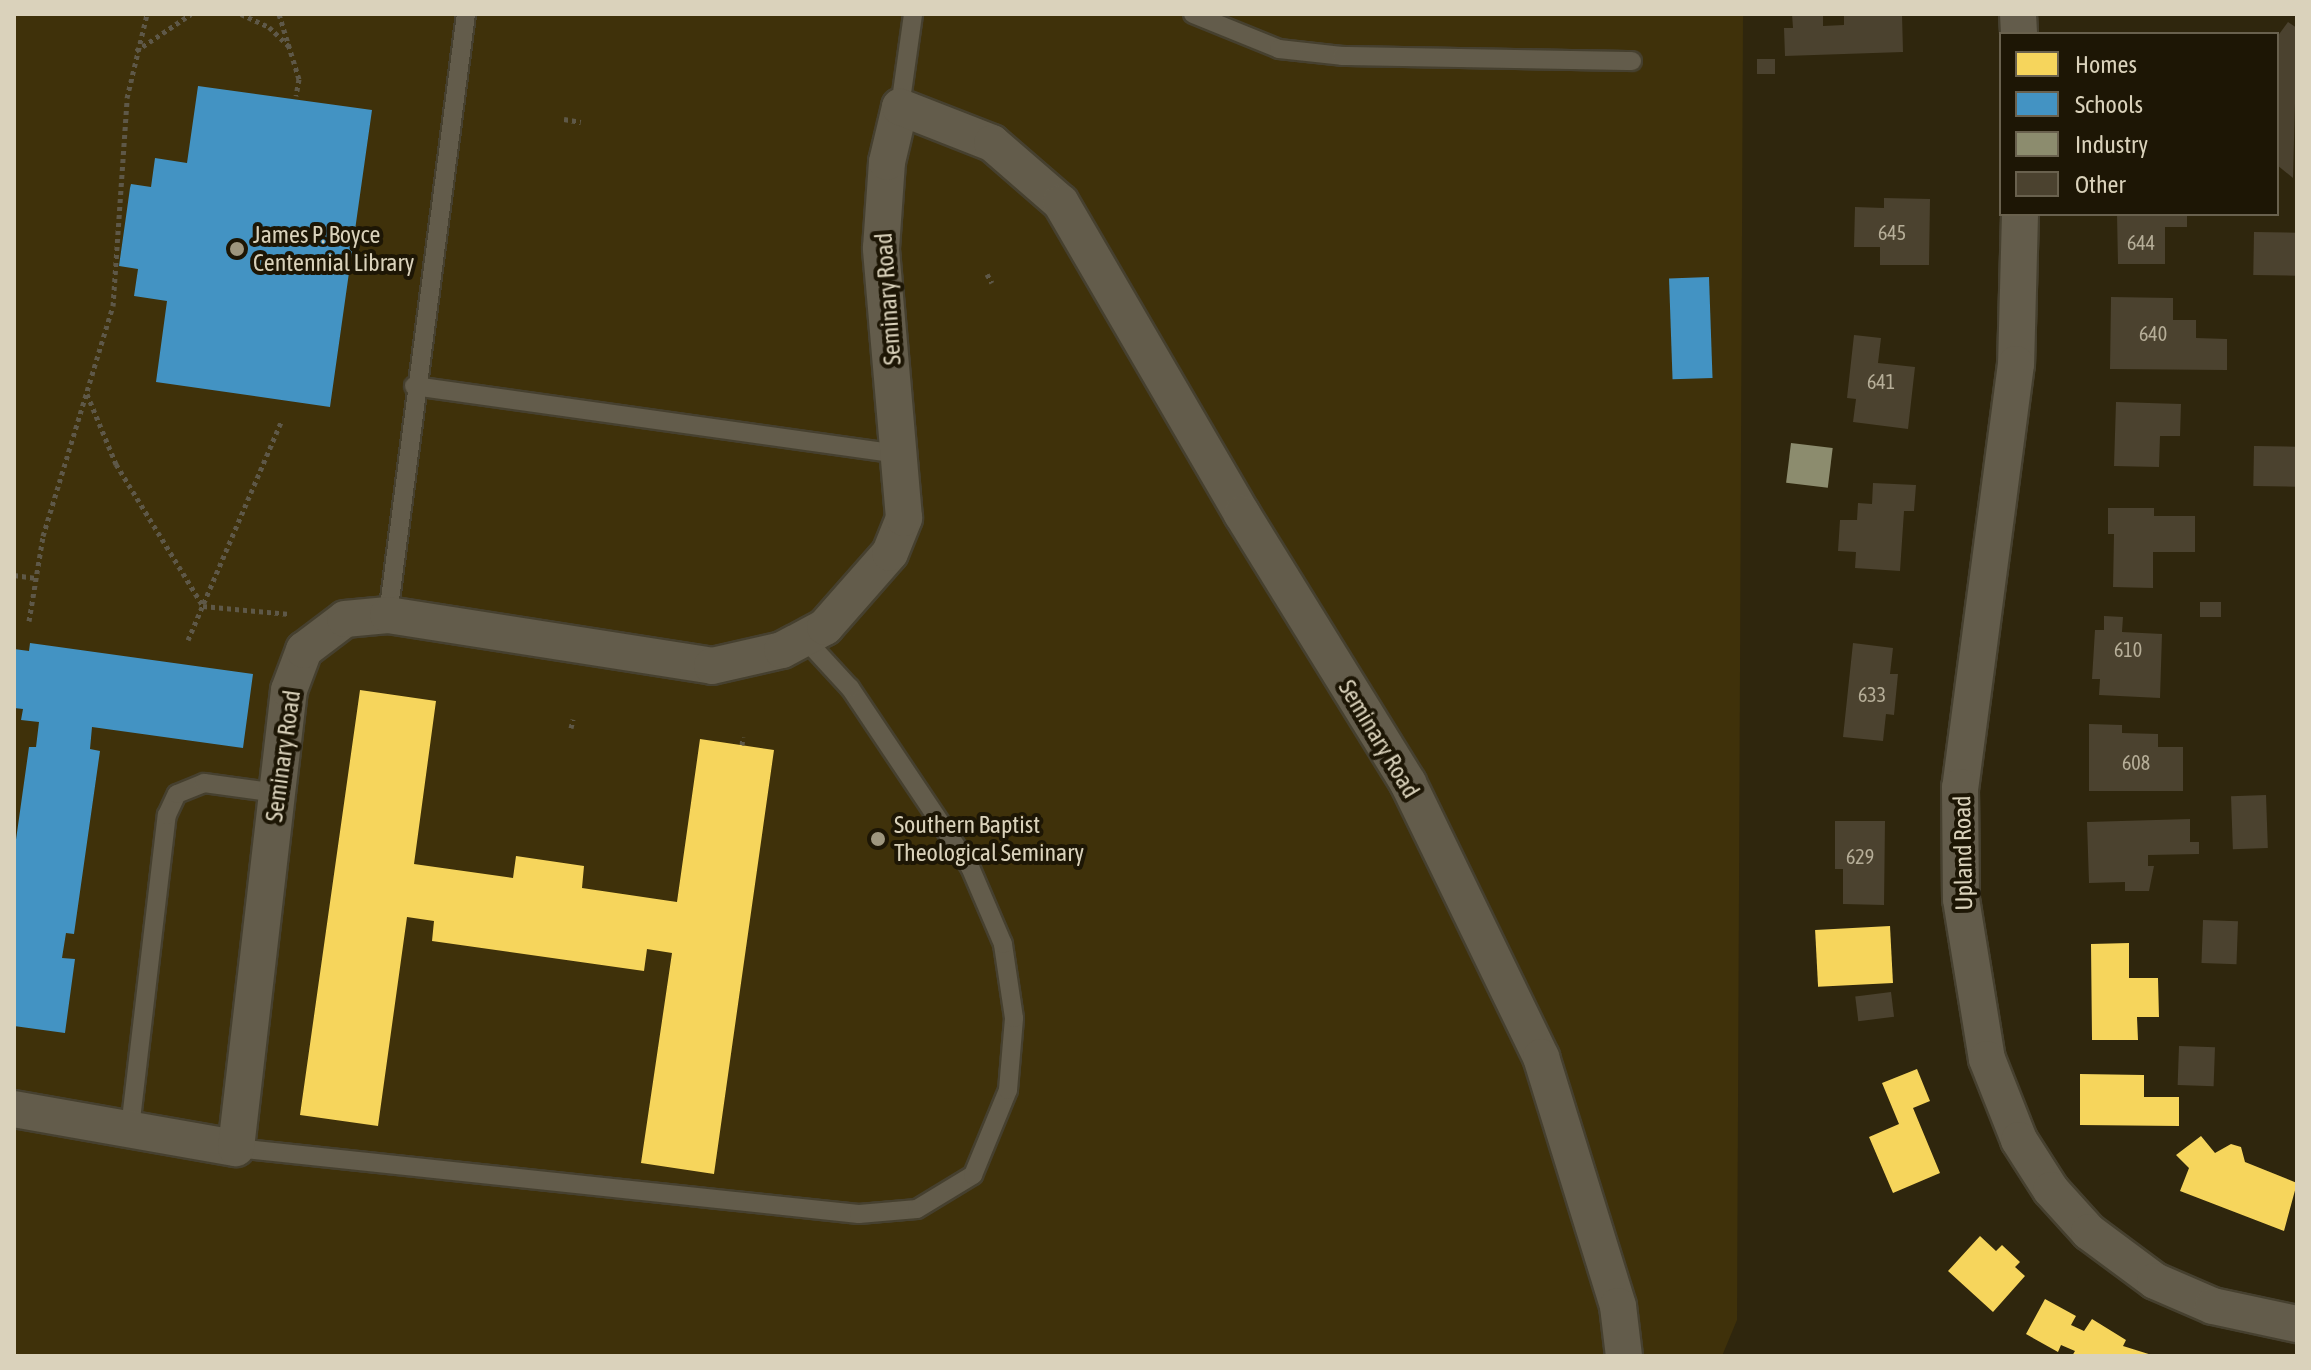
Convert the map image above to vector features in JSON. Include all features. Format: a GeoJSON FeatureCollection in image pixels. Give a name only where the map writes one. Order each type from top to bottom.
{"type":"FeatureCollection","features":[{"type":"Feature","properties":{"kind":"street","name":"Seminary Road"},"geometry":{"type":"LineString","coordinates":[[236,1148],[289,690],[304,650],[345,619],[388,615],[712,666],[782,650],[825,627],[890,553],[904,518],[881,248],[887,162],[900,107],[992,143],[1061,203],[1242,514],[1408,783],[1541,1057],[1618,1306],[1624,1356]]}},
{"type":"Feature","properties":{"kind":"street","name":"Upland Road"},"geometry":{"type":"LineString","coordinates":[[2020,216],[2016,364],[1960,787],[1961,899],[1973,999],[1987,1059],[2019,1140],[2051,1190],[2089,1232],[2155,1281],[2213,1306],[2297,1324]]}},
{"type":"Feature","properties":{"kind":"street"},"geometry":{"type":"LineString","coordinates":[[14,1109],[236,1148]]}},
{"type":"Feature","properties":{"kind":"lane"},"geometry":{"type":"LineString","coordinates":[[388,615],[414,386],[466,14]]}},
{"type":"Feature","properties":{"kind":"lane"},"geometry":{"type":"LineString","coordinates":[[900,107],[913,14]]}},
{"type":"Feature","properties":{"kind":"lane"},"geometry":{"type":"LineString","coordinates":[[1193,14],[1279,49],[1342,56],[1632,61]]}},
{"type":"Feature","properties":{"kind":"lane"},"geometry":{"type":"LineString","coordinates":[[414,386],[899,454]]}},
{"type":"Feature","properties":{"kind":"lane"},"geometry":{"type":"LineString","coordinates":[[236,1148],[859,1214],[917,1209],[973,1175],[1008,1090],[1014,1018],[1003,944],[970,867],[850,688],[804,638]]}},
{"type":"Feature","properties":{"kind":"lane"},"geometry":{"type":"LineString","coordinates":[[130,1128],[167,815],[177,794],[204,783],[277,793]]}},
{"type":"Feature","properties":{"kind":"path"},"geometry":{"type":"LineString","coordinates":[[29,621],[43,536],[113,306],[127,98],[147,14]]}},
{"type":"Feature","properties":{"kind":"path"},"geometry":{"type":"LineString","coordinates":[[136,51],[191,14]]}},
{"type":"Feature","properties":{"kind":"path"},"geometry":{"type":"LineString","coordinates":[[241,14],[269,27],[290,48]]}},
{"type":"Feature","properties":{"kind":"path"},"geometry":{"type":"LineString","coordinates":[[279,14],[299,79],[296,96]]}},
{"type":"Feature","properties":{"kind":"path"},"geometry":{"type":"LineString","coordinates":[[564,119],[581,122]]}},
{"type":"Feature","properties":{"kind":"path"},"geometry":{"type":"LineString","coordinates":[[987,274],[992,283]]}},
{"type":"Feature","properties":{"kind":"path"},"geometry":{"type":"LineString","coordinates":[[86,393],[116,464],[203,606]]}},
{"type":"Feature","properties":{"kind":"path"},"geometry":{"type":"LineString","coordinates":[[188,640],[282,420]]}},
{"type":"Feature","properties":{"kind":"path"},"geometry":{"type":"LineString","coordinates":[[14,575],[36,578]]}},
{"type":"Feature","properties":{"kind":"path"},"geometry":{"type":"LineString","coordinates":[[203,606],[345,619]]}},
{"type":"Feature","properties":{"kind":"path"},"geometry":{"type":"LineString","coordinates":[[571,728],[573,719]]}},
{"type":"Feature","properties":{"kind":"path"},"geometry":{"type":"LineString","coordinates":[[742,745],[743,737]]}},
{"type":"Feature","properties":{"kind":"shaded area","name":"Southern Baptist Theological Seminary"},"geometry":{"type":"Polygon","coordinates":[[[14,14],[1743,14],[1737,1320],[1722,1356],[14,1356],[14,14]]]}},
{"type":"Feature","properties":{"kind":"building: Homes"},"geometry":{"type":"Polygon","coordinates":[[[360,690],[436,701],[414,864],[513,878],[516,856],[584,866],[582,888],[677,902],[700,739],[774,750],[714,1174],[641,1163],[672,953],[647,949],[644,971],[432,941],[434,921],[407,917],[378,1126],[300,1115],[360,690]]]}},
{"type":"Feature","properties":{"kind":"building: Homes"},"geometry":{"type":"Polygon","coordinates":[[[1890,926],[1893,983],[1818,987],[1815,930],[1890,926]]]}},
{"type":"Feature","properties":{"kind":"building: Homes"},"geometry":{"type":"Polygon","coordinates":[[[2129,943],[2129,978],[2158,978],[2159,1017],[2137,1017],[2138,1040],[2092,1040],[2091,944],[2129,943]]]}},
{"type":"Feature","properties":{"kind":"building: Homes"},"geometry":{"type":"Polygon","coordinates":[[[1917,1069],[1930,1101],[1913,1108],[1940,1173],[1893,1193],[1869,1137],[1899,1124],[1882,1083],[1917,1069]]]}},
{"type":"Feature","properties":{"kind":"building: Homes"},"geometry":{"type":"Polygon","coordinates":[[[2080,1074],[2144,1075],[2144,1097],[2179,1097],[2179,1126],[2080,1125],[2080,1074]]]}},
{"type":"Feature","properties":{"kind":"building: Homes"},"geometry":{"type":"Polygon","coordinates":[[[2201,1136],[2215,1153],[2231,1144],[2241,1147],[2245,1162],[2297,1183],[2284,1231],[2180,1191],[2189,1168],[2176,1155],[2201,1136]]]}},
{"type":"Feature","properties":{"kind":"building: Homes"},"geometry":{"type":"Polygon","coordinates":[[[1980,1236],[1996,1251],[2002,1245],[2020,1262],[2015,1267],[2025,1276],[1993,1312],[1948,1271],[1980,1236]]]}},
{"type":"Feature","properties":{"kind":"building: Homes"},"geometry":{"type":"Polygon","coordinates":[[[2045,1299],[2076,1316],[2071,1325],[2084,1331],[2092,1319],[2126,1340],[2123,1346],[2155,1356],[2072,1356],[2075,1351],[2061,1345],[2058,1352],[2026,1334],[2045,1299]]]}},
{"type":"Feature","properties":{"kind":"building: Schools","name":"James P. Boyce Centennial Library"},"geometry":{"type":"Polygon","coordinates":[[[198,86],[372,110],[330,407],[156,382],[167,301],[134,296],[138,269],[119,266],[130,188],[131,184],[151,187],[155,158],[187,163],[198,86]]]}},
{"type":"Feature","properties":{"kind":"building: Schools"},"geometry":{"type":"Polygon","coordinates":[[[1709,277],[1713,378],[1673,379],[1669,278],[1709,277]]]}},
{"type":"Feature","properties":{"kind":"building: Schools"},"geometry":{"type":"Polygon","coordinates":[[[30,643],[253,674],[243,748],[92,727],[90,749],[100,751],[74,934],[66,933],[62,958],[75,959],[65,1033],[14,1026],[14,854],[29,747],[36,747],[39,722],[21,720],[23,709],[14,708],[14,649],[29,651],[30,643]]]}},
{"type":"Feature","properties":{"kind":"building: Industry"},"geometry":{"type":"Polygon","coordinates":[[[1791,443],[1833,448],[1828,488],[1786,483],[1791,443]]]}},
{"type":"Feature","properties":{"kind":"building: Other"},"geometry":{"type":"Polygon","coordinates":[[[1792,14],[1823,14],[1823,26],[1844,25],[1844,14],[1902,14],[1903,52],[1785,56],[1784,28],[1793,28],[1792,14]]]}},
{"type":"Feature","properties":{"kind":"building: Other"},"geometry":{"type":"Polygon","coordinates":[[[2288,22],[2297,28],[2293,178],[2279,167],[2279,34],[2288,22]]]}},
{"type":"Feature","properties":{"kind":"building: Other"},"geometry":{"type":"Polygon","coordinates":[[[1757,59],[1775,59],[1775,74],[1757,74],[1757,59]]]}},
{"type":"Feature","properties":{"kind":"building: Other"},"geometry":{"type":"Polygon","coordinates":[[[1884,198],[1930,199],[1929,265],[1880,265],[1880,247],[1854,247],[1855,207],[1884,208],[1884,198]]]}},
{"type":"Feature","properties":{"kind":"building: Other"},"geometry":{"type":"Polygon","coordinates":[[[2117,216],[2187,216],[2187,227],[2165,227],[2165,264],[2118,264],[2117,216]]]}},
{"type":"Feature","properties":{"kind":"building: Other"},"geometry":{"type":"Polygon","coordinates":[[[2254,232],[2297,233],[2296,276],[2253,275],[2254,232]]]}},
{"type":"Feature","properties":{"kind":"building: Other"},"geometry":{"type":"Polygon","coordinates":[[[2111,297],[2173,298],[2173,320],[2196,320],[2196,338],[2227,339],[2227,370],[2110,369],[2111,297]]]}},
{"type":"Feature","properties":{"kind":"building: Other"},"geometry":{"type":"Polygon","coordinates":[[[1854,335],[1881,338],[1878,363],[1915,367],[1908,429],[1853,422],[1856,399],[1847,398],[1854,335]]]}},
{"type":"Feature","properties":{"kind":"building: Other"},"geometry":{"type":"Polygon","coordinates":[[[2116,402],[2181,404],[2180,436],[2160,436],[2159,467],[2114,466],[2116,402]]]}},
{"type":"Feature","properties":{"kind":"building: Other"},"geometry":{"type":"Polygon","coordinates":[[[2254,446],[2296,447],[2295,487],[2253,486],[2254,446]]]}},
{"type":"Feature","properties":{"kind":"building: Other"},"geometry":{"type":"Polygon","coordinates":[[[1873,483],[1916,485],[1914,511],[1904,511],[1900,571],[1855,568],[1856,552],[1838,551],[1840,520],[1857,520],[1858,503],[1872,504],[1873,483]]]}},
{"type":"Feature","properties":{"kind":"building: Other"},"geometry":{"type":"Polygon","coordinates":[[[2108,508],[2154,508],[2154,516],[2195,516],[2195,552],[2153,552],[2153,588],[2113,587],[2114,534],[2108,534],[2108,508]]]}},
{"type":"Feature","properties":{"kind":"building: Other"},"geometry":{"type":"Polygon","coordinates":[[[2200,602],[2221,602],[2221,617],[2200,617],[2200,602]]]}},
{"type":"Feature","properties":{"kind":"building: Other"},"geometry":{"type":"Polygon","coordinates":[[[2104,616],[2123,617],[2122,632],[2162,634],[2160,698],[2099,695],[2100,679],[2092,679],[2095,630],[2104,630],[2104,616]]]}},
{"type":"Feature","properties":{"kind":"building: Other"},"geometry":{"type":"Polygon","coordinates":[[[1853,643],[1893,648],[1890,674],[1898,674],[1894,715],[1886,714],[1883,741],[1843,737],[1853,643]]]}},
{"type":"Feature","properties":{"kind":"building: Other"},"geometry":{"type":"Polygon","coordinates":[[[2089,724],[2122,725],[2122,733],[2158,734],[2158,747],[2183,747],[2183,791],[2089,791],[2089,724]]]}},
{"type":"Feature","properties":{"kind":"building: Other"},"geometry":{"type":"Polygon","coordinates":[[[2266,795],[2268,848],[2233,849],[2231,796],[2266,795]]]}},
{"type":"Feature","properties":{"kind":"building: Other"},"geometry":{"type":"Polygon","coordinates":[[[2190,819],[2190,842],[2199,842],[2199,854],[2148,855],[2148,866],[2154,866],[2149,891],[2125,891],[2125,882],[2089,883],[2087,822],[2190,819]]]}},
{"type":"Feature","properties":{"kind":"building: Other"},"geometry":{"type":"Polygon","coordinates":[[[1835,821],[1885,821],[1884,905],[1843,904],[1843,869],[1835,869],[1835,821]]]}},
{"type":"Feature","properties":{"kind":"building: Other"},"geometry":{"type":"Polygon","coordinates":[[[2203,920],[2238,921],[2236,964],[2201,963],[2203,920]]]}},
{"type":"Feature","properties":{"kind":"building: Other"},"geometry":{"type":"Polygon","coordinates":[[[1891,992],[1894,1017],[1858,1021],[1855,996],[1891,992]]]}},
{"type":"Feature","properties":{"kind":"building: Other"},"geometry":{"type":"Polygon","coordinates":[[[2179,1046],[2215,1047],[2214,1086],[2178,1085],[2179,1046]]]}},
{"type":"Feature","properties":{"kind":"place","name":"James P. Boyce Centennial Library"},"geometry":{"type":"Point","coordinates":[237,249]}},
{"type":"Feature","properties":{"kind":"place","name":"Southern Baptist Theological Seminary"},"geometry":{"type":"Point","coordinates":[878,839]}}]}
